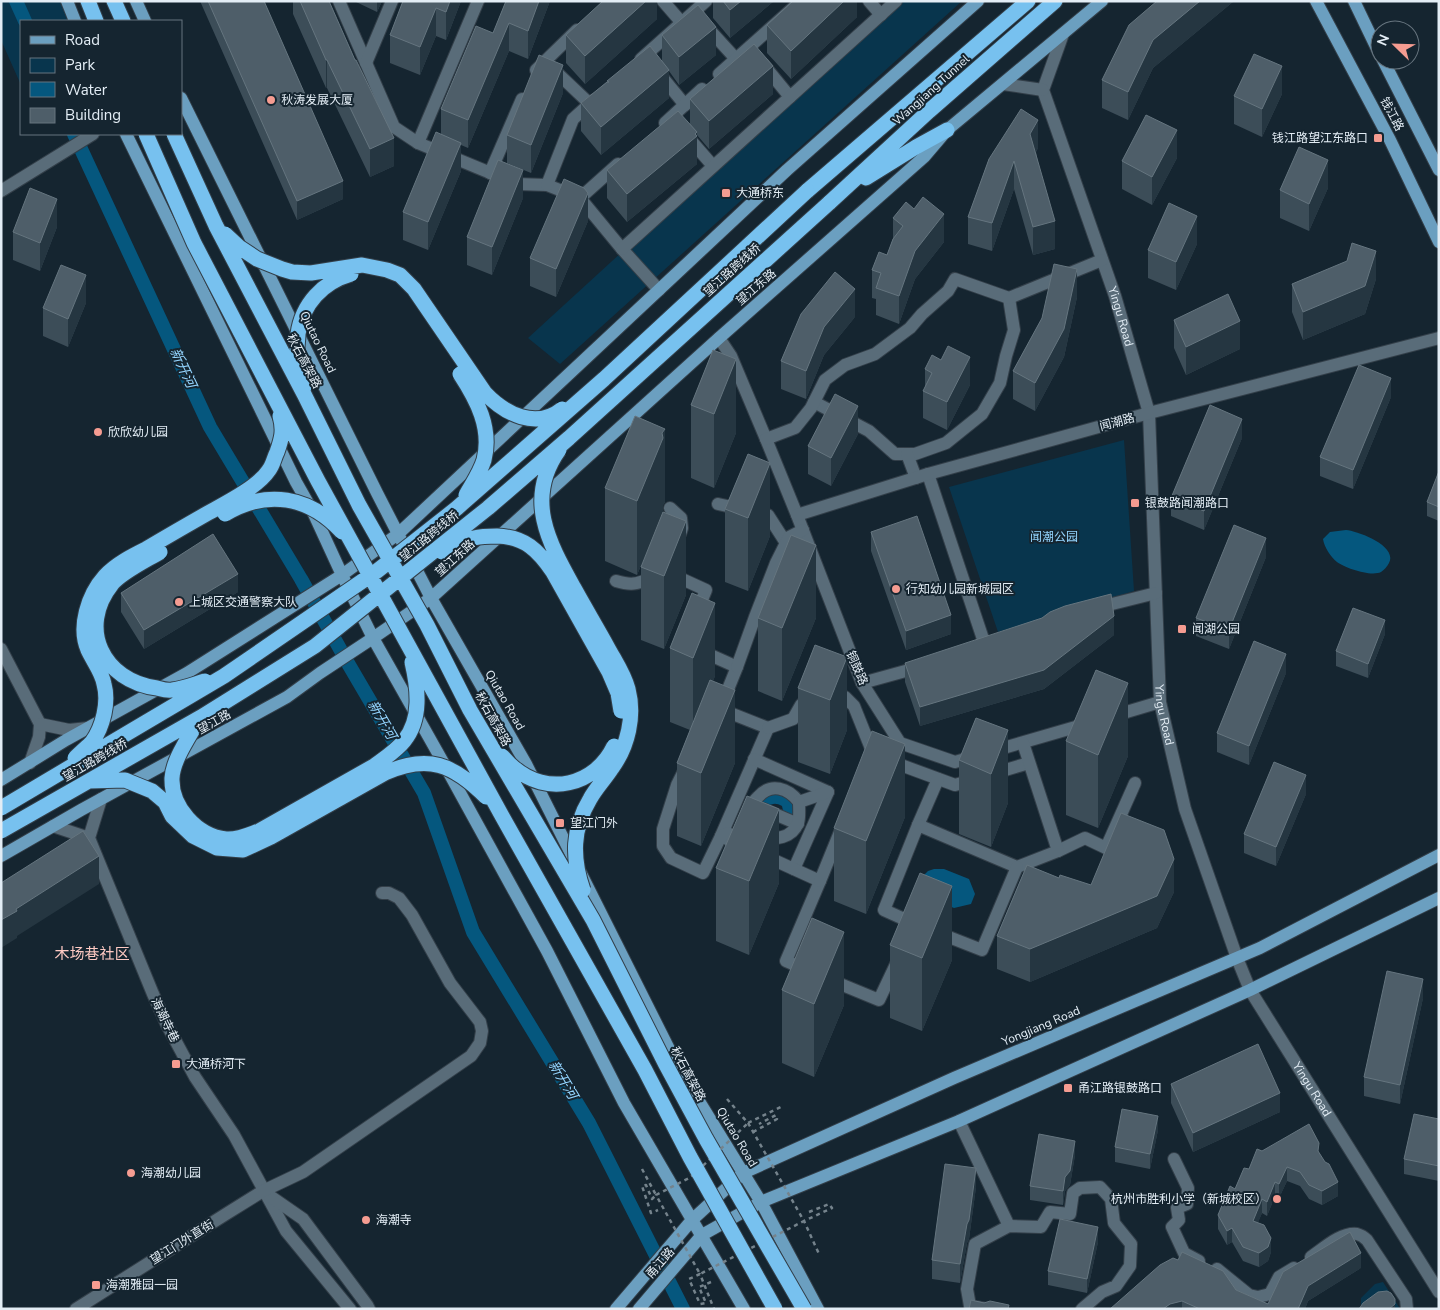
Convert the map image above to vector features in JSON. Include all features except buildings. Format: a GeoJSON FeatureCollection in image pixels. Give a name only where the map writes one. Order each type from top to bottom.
{"type":"FeatureCollection","features":[{"type":"Feature","properties":{"kind":"highway"},"geometry":{"type":"LineString","coordinates":[[88,1],[96,20]]}},
{"type":"Feature","properties":{"kind":"highway"},"geometry":{"type":"LineString","coordinates":[[114,1],[123,20]]}},
{"type":"Feature","properties":{"kind":"highway","name":"Wangjiang Tunnel"},"geometry":{"type":"LineString","coordinates":[[807,191],[1028,1]]}},
{"type":"Feature","properties":{"kind":"highway","name":"Wangjiang Tunnel"},"geometry":{"type":"LineString","coordinates":[[832,200],[929,111],[1056,1]]}},
{"type":"Feature","properties":{"kind":"highway"},"geometry":{"type":"LineString","coordinates":[[832,200],[916,147],[947,130]]}},
{"type":"Feature","properties":{"kind":"highway"},"geometry":{"type":"LineString","coordinates":[[146,135],[194,243],[352,543],[502,816],[645,1070],[690,1156],[775,1309]]}},
{"type":"Feature","properties":{"kind":"highway","name":"秋石高架路"},"geometry":{"type":"LineString","coordinates":[[174,135],[216,226],[359,504],[427,625],[484,736],[593,920],[665,1063],[804,1309]]}},
{"type":"Feature","properties":{"kind":"highway","name":"望江路跨线桥"},"geometry":{"type":"LineString","coordinates":[[1,808],[224,676],[378,571],[457,508],[604,379],[807,191]]}},
{"type":"Feature","properties":{"kind":"highway","name":"望江路跨线桥"},"geometry":{"type":"LineString","coordinates":[[1,831],[201,717],[314,646],[488,508],[569,438],[832,200]]}},
{"type":"Feature","properties":{"kind":"highway"},"geometry":{"type":"LineString","coordinates":[[216,226],[246,252],[264,262],[292,272],[311,273],[362,265],[388,270],[400,275],[414,289],[485,393],[504,410],[515,415],[541,419],[556,414],[586,389],[604,379]]}},
{"type":"Feature","properties":{"kind":"highway"},"geometry":{"type":"LineString","coordinates":[[304,394],[304,374],[297,348],[303,315],[311,300],[322,288],[342,277],[354,274],[379,276],[401,287],[411,296],[475,397],[485,424],[484,460],[477,476],[457,508]]}},
{"type":"Feature","properties":{"kind":"highway"},"geometry":{"type":"LineString","coordinates":[[53,778],[92,741],[99,730],[105,707],[104,683],[84,638],[84,624],[89,604],[104,576],[130,557],[234,498],[254,485],[269,470],[282,440],[283,426],[276,400]]}},
{"type":"Feature","properties":{"kind":"highway"},"geometry":{"type":"LineString","coordinates":[[569,438],[554,458],[546,476],[542,512],[546,531],[556,556],[619,668],[628,689],[630,709],[629,730],[622,752],[612,769],[589,799],[576,835],[577,873],[593,920]]}},
{"type":"Feature","properties":{"kind":"highway"},"geometry":{"type":"LineString","coordinates":[[224,676],[172,690],[144,687],[113,669],[99,645],[96,633],[96,620],[104,596],[113,582],[237,507],[266,499],[280,498],[299,503],[335,524],[352,543]]}},
{"type":"Feature","properties":{"kind":"highway"},"geometry":{"type":"LineString","coordinates":[[422,561],[474,538],[487,535],[514,538],[526,543],[544,559],[553,572],[609,672],[618,693],[621,714],[620,726],[612,751],[605,761],[583,779],[564,785],[546,783],[530,778],[513,768],[484,736]]}},
{"type":"Feature","properties":{"kind":"highway"},"geometry":{"type":"LineString","coordinates":[[201,717],[180,751],[172,776],[173,795],[182,812],[193,824],[207,833],[224,839],[240,838],[259,831],[374,766],[403,741],[414,723],[417,704],[417,682],[406,642]]}},
{"type":"Feature","properties":{"kind":"highway"},"geometry":{"type":"LineString","coordinates":[[88,781],[125,780],[152,790],[164,802],[172,816],[193,836],[217,848],[243,850],[271,837],[385,773],[401,766],[419,763],[438,765],[456,772],[472,782],[502,816]]}},
{"type":"Feature","properties":{"kind":"main road"},"geometry":{"type":"LineString","coordinates":[[67,1],[75,20]]}},
{"type":"Feature","properties":{"kind":"main road"},"geometry":{"type":"LineString","coordinates":[[136,1],[145,20]]}},
{"type":"Feature","properties":{"kind":"main road"},"geometry":{"type":"LineString","coordinates":[[1,780],[88,728],[187,673],[342,575],[398,534],[787,170],[978,1]]}},
{"type":"Feature","properties":{"kind":"main road","name":"望江东路"},"geometry":{"type":"LineString","coordinates":[[431,598],[719,338],[924,157],[947,130],[1102,1]]}},
{"type":"Feature","properties":{"kind":"main road","name":"钱江路"},"geometry":{"type":"LineString","coordinates":[[1316,1],[1390,140],[1439,242]]}},
{"type":"Feature","properties":{"kind":"main road"},"geometry":{"type":"LineString","coordinates":[[1354,1],[1370,34]]}},
{"type":"Feature","properties":{"kind":"main road"},"geometry":{"type":"LineString","coordinates":[[1387,70],[1439,170]]}},
{"type":"Feature","properties":{"kind":"main road","name":"Qiutao Road"},"geometry":{"type":"LineString","coordinates":[[182,100],[431,598],[526,764],[678,1067],[761,1202],[818,1309]]}},
{"type":"Feature","properties":{"kind":"main road"},"geometry":{"type":"LineString","coordinates":[[126,135],[296,482],[313,512],[342,575],[367,642],[448,770],[566,987],[624,1103],[744,1309]]}},
{"type":"Feature","properties":{"kind":"main road","name":"望江路"},"geometry":{"type":"LineString","coordinates":[[1,856],[287,697],[431,598]]}},
{"type":"Feature","properties":{"kind":"main road","name":"Yongjiang Road"},"geometry":{"type":"LineString","coordinates":[[670,1245],[692,1220],[743,1173],[954,1078],[1260,948],[1439,855]]}},
{"type":"Feature","properties":{"kind":"main road"},"geometry":{"type":"LineString","coordinates":[[702,1236],[761,1202],[959,1121],[1250,990],[1439,898]]}},
{"type":"Feature","properties":{"kind":"main road","name":"甬江路"},"geometry":{"type":"LineString","coordinates":[[638,1309],[702,1236]]}},
{"type":"Feature","properties":{"kind":"main road","name":"甬江路"},"geometry":{"type":"LineString","coordinates":[[616,1309],[670,1245]]}},
{"type":"Feature","properties":{"kind":"street"},"geometry":{"type":"LineString","coordinates":[[339,1],[394,127],[418,143],[517,184],[547,185],[580,198],[659,290]]}},
{"type":"Feature","properties":{"kind":"street"},"geometry":{"type":"LineString","coordinates":[[366,63],[392,1]]}},
{"type":"Feature","properties":{"kind":"street"},"geometry":{"type":"LineString","coordinates":[[418,143],[478,1]]}},
{"type":"Feature","properties":{"kind":"street"},"geometry":{"type":"LineString","coordinates":[[663,1],[682,23]]}},
{"type":"Feature","properties":{"kind":"street"},"geometry":{"type":"LineString","coordinates":[[631,68],[706,1]]}},
{"type":"Feature","properties":{"kind":"street"},"geometry":{"type":"LineString","coordinates":[[656,130],[801,1]]}},
{"type":"Feature","properties":{"kind":"street"},"geometry":{"type":"LineString","coordinates":[[869,1],[881,15]]}},
{"type":"Feature","properties":{"kind":"street"},"geometry":{"type":"LineString","coordinates":[[622,249],[896,1]]}},
{"type":"Feature","properties":{"kind":"street"},"geometry":{"type":"LineString","coordinates":[[694,12],[736,59]]}},
{"type":"Feature","properties":{"kind":"street"},"geometry":{"type":"LineString","coordinates":[[490,172],[534,72],[585,21]]}},
{"type":"Feature","properties":{"kind":"street"},"geometry":{"type":"LineString","coordinates":[[1003,84],[1043,90],[1063,34]]}},
{"type":"Feature","properties":{"kind":"street"},"geometry":{"type":"LineString","coordinates":[[749,48],[790,97]]}},
{"type":"Feature","properties":{"kind":"street"},"geometry":{"type":"LineString","coordinates":[[645,56],[685,105]]}},
{"type":"Feature","properties":{"kind":"street"},"geometry":{"type":"LineString","coordinates":[[545,61],[590,104]]}},
{"type":"Feature","properties":{"kind":"street","name":"Yingu Road"},"geometry":{"type":"LineString","coordinates":[[1043,90],[1115,296],[1149,413],[1160,702],[1185,809],[1250,990],[1439,1292]]}},
{"type":"Feature","properties":{"kind":"street"},"geometry":{"type":"LineString","coordinates":[[547,185],[573,119],[604,92]]}},
{"type":"Feature","properties":{"kind":"street"},"geometry":{"type":"LineString","coordinates":[[670,118],[713,166]]}},
{"type":"Feature","properties":{"kind":"street"},"geometry":{"type":"LineString","coordinates":[[1,191],[90,136]]}},
{"type":"Feature","properties":{"kind":"street"},"geometry":{"type":"LineString","coordinates":[[580,198],[629,155]]}},
{"type":"Feature","properties":{"kind":"street"},"geometry":{"type":"LineString","coordinates":[[766,440],[795,428],[814,402],[825,380],[845,364],[875,354],[910,328],[922,314],[948,291],[955,279],[1009,298],[1102,260]]}},
{"type":"Feature","properties":{"kind":"street"},"geometry":{"type":"LineString","coordinates":[[814,402],[869,431],[895,454],[914,454],[946,443],[982,414],[1000,383],[1014,330],[1009,298]]}},
{"type":"Feature","properties":{"kind":"street","name":"铜鼓路"},"geometry":{"type":"LineString","coordinates":[[719,338],[731,356],[766,440],[862,683],[900,743],[955,762],[1160,702]]}},
{"type":"Feature","properties":{"kind":"street","name":"闻潮路"},"geometry":{"type":"LineString","coordinates":[[797,515],[922,476],[1149,413],[1439,338]]}},
{"type":"Feature","properties":{"kind":"street"},"geometry":{"type":"LineString","coordinates":[[907,454],[922,476],[990,646],[967,653]]}},
{"type":"Feature","properties":{"kind":"street"},"geometry":{"type":"LineString","coordinates":[[718,504],[768,515],[786,543]]}},
{"type":"Feature","properties":{"kind":"street"},"geometry":{"type":"LineString","coordinates":[[670,508],[681,518],[682,528],[677,542]]}},
{"type":"Feature","properties":{"kind":"street"},"geometry":{"type":"LineString","coordinates":[[803,530],[789,537],[776,563],[737,668],[718,712],[768,728],[793,719],[801,705],[811,696],[829,693],[845,697],[854,706],[873,762],[883,759],[955,785],[1029,764]]}},
{"type":"Feature","properties":{"kind":"street"},"geometry":{"type":"LineString","coordinates":[[616,581],[636,585],[668,568],[706,590],[691,625]]}},
{"type":"Feature","properties":{"kind":"street"},"geometry":{"type":"LineString","coordinates":[[1080,612],[1156,593]]}},
{"type":"Feature","properties":{"kind":"street"},"geometry":{"type":"LineString","coordinates":[[684,643],[737,668]]}},
{"type":"Feature","properties":{"kind":"street"},"geometry":{"type":"LineString","coordinates":[[1,649],[40,724],[39,737],[30,763]]}},
{"type":"Feature","properties":{"kind":"street"},"geometry":{"type":"LineString","coordinates":[[862,683],[929,664]]}},
{"type":"Feature","properties":{"kind":"street"},"geometry":{"type":"LineString","coordinates":[[40,724],[69,730],[88,728]]}},
{"type":"Feature","properties":{"kind":"street"},"geometry":{"type":"LineString","coordinates":[[688,762],[677,785],[663,830],[663,846],[671,858],[703,873],[768,728]]}},
{"type":"Feature","properties":{"kind":"street"},"geometry":{"type":"LineString","coordinates":[[1023,743],[1058,851]]}},
{"type":"Feature","properties":{"kind":"street"},"geometry":{"type":"LineString","coordinates":[[754,759],[828,792]]}},
{"type":"Feature","properties":{"kind":"street"},"geometry":{"type":"LineString","coordinates":[[938,779],[884,910],[982,950],[1017,867]]}},
{"type":"Feature","properties":{"kind":"street"},"geometry":{"type":"LineString","coordinates":[[918,825],[1017,867],[1085,838],[1106,848],[1135,783]]}},
{"type":"Feature","properties":{"kind":"street"},"geometry":{"type":"LineString","coordinates":[[721,836],[743,826],[752,804],[764,791],[777,788],[793,795],[799,802],[798,824],[792,833],[783,837],[774,839],[765,837],[743,826]]}},
{"type":"Feature","properties":{"kind":"street"},"geometry":{"type":"LineString","coordinates":[[799,802],[828,792]]}},
{"type":"Feature","properties":{"kind":"street"},"geometry":{"type":"LineString","coordinates":[[794,869],[828,792]]}},
{"type":"Feature","properties":{"kind":"street"},"geometry":{"type":"LineString","coordinates":[[53,826],[89,838],[102,799]]}},
{"type":"Feature","properties":{"kind":"street"},"geometry":{"type":"LineString","coordinates":[[752,804],[798,824]]}},
{"type":"Feature","properties":{"kind":"street"},"geometry":{"type":"LineString","coordinates":[[846,817],[786,961],[879,1000],[915,924]]}},
{"type":"Feature","properties":{"kind":"street"},"geometry":{"type":"LineString","coordinates":[[721,836],[820,881]]}},
{"type":"Feature","properties":{"kind":"street","name":"海潮寺巷"},"geometry":{"type":"LineString","coordinates":[[89,838],[166,1025],[196,1077],[234,1135],[286,1231],[350,1309]]}},
{"type":"Feature","properties":{"kind":"street","name":"望江门外直街"},"geometry":{"type":"LineString","coordinates":[[76,1309],[263,1191],[303,1172],[471,1056],[480,1043],[482,1031],[480,1022],[450,982],[412,915],[398,898],[389,893],[382,893]]}},
{"type":"Feature","properties":{"kind":"street"},"geometry":{"type":"LineString","coordinates":[[809,905],[817,923]]}},
{"type":"Feature","properties":{"kind":"street"},"geometry":{"type":"LineString","coordinates":[[835,967],[843,985]]}},
{"type":"Feature","properties":{"kind":"street"},"geometry":{"type":"LineString","coordinates":[[959,1121],[1010,1226]]}},
{"type":"Feature","properties":{"kind":"street"},"geometry":{"type":"LineString","coordinates":[[1174,1159],[1188,1188],[1187,1204],[1177,1208],[1178,1220],[1172,1227],[1184,1253],[1213,1266],[1249,1296],[1258,1297],[1270,1294],[1280,1277],[1343,1235],[1359,1234],[1367,1240],[1406,1299],[1407,1309]]}},
{"type":"Feature","properties":{"kind":"street"},"geometry":{"type":"LineString","coordinates":[[986,1309],[970,1306],[967,1289],[976,1244],[1010,1226],[1041,1228],[1050,1212],[1070,1214],[1073,1193],[1080,1188],[1100,1187],[1111,1199],[1114,1223],[1131,1244],[1130,1266],[1116,1286],[1102,1292],[1082,1309]]}},
{"type":"Feature","properties":{"kind":"street","name":"海潮寺巷"},"geometry":{"type":"LineString","coordinates":[[263,1191],[303,1219],[369,1309]]}},
{"type":"Feature","properties":{"kind":"path"},"geometry":{"type":"LineString","coordinates":[[727,1100],[748,1123],[783,1106]]}},
{"type":"Feature","properties":{"kind":"path"},"geometry":{"type":"LineString","coordinates":[[753,1132],[777,1119],[776,1115],[760,1124]]}},
{"type":"Feature","properties":{"kind":"path"},"geometry":{"type":"LineString","coordinates":[[642,1169],[656,1195],[652,1200],[646,1185],[642,1186],[650,1212],[658,1210]]}},
{"type":"Feature","properties":{"kind":"path"},"geometry":{"type":"LineString","coordinates":[[809,1212],[829,1204],[832,1208],[804,1221],[819,1254]]}},
{"type":"Feature","properties":{"kind":"path"},"geometry":{"type":"LineString","coordinates":[[711,1282],[705,1285],[699,1287],[706,1303],[700,1304],[689,1279],[700,1274],[703,1283],[707,1292],[714,1309]]}},
{"type":"Feature","properties":{"kind":"green space"},"geometry":{"type":"Polygon","coordinates":[[[1,1],[65,1],[74,20],[20,20],[20,83],[1,40],[1,1]]]}},
{"type":"Feature","properties":{"kind":"green space"},"geometry":{"type":"Polygon","coordinates":[[[896,1],[962,1],[560,364],[528,338],[896,1]]]}},
{"type":"Feature","properties":{"kind":"green space","name":"闻潮公园"},"geometry":{"type":"Polygon","coordinates":[[[1124,440],[1134,591],[998,632],[949,487],[1124,440]]]}},
{"type":"Feature","properties":{"kind":"green space"},"geometry":{"type":"Polygon","coordinates":[[[1383,1282],[1399,1307],[1398,1309],[1363,1309],[1361,1298],[1375,1284],[1383,1282]]]}},
{"type":"Feature","properties":{"kind":"water"},"geometry":{"type":"Polygon","coordinates":[[[1346,530],[1375,540],[1388,551],[1389,563],[1381,572],[1365,573],[1346,567],[1330,555],[1323,539],[1330,532],[1346,530]]]}},
{"type":"Feature","properties":{"kind":"water"},"geometry":{"type":"Polygon","coordinates":[[[773,791],[794,802],[796,820],[784,815],[780,805],[773,804],[767,807],[756,802],[773,791]]]}},
{"type":"Feature","properties":{"kind":"water"},"geometry":{"type":"Polygon","coordinates":[[[944,869],[969,879],[975,894],[971,904],[954,908],[930,898],[923,876],[928,871],[944,869]]]}},
{"type":"Feature","properties":{"kind":"waterway","name":"新开河"},"geometry":{"type":"LineString","coordinates":[[16,1],[25,20]]}},
{"type":"Feature","properties":{"kind":"waterway","name":"新开河"},"geometry":{"type":"LineString","coordinates":[[74,135],[210,427],[301,579],[424,793],[473,932],[589,1123],[683,1309]]}},
{"type":"Feature","properties":{"kind":"place","name":"秋涛发展大厦"},"geometry":{"type":"Point","coordinates":[271,100]}},
{"type":"Feature","properties":{"kind":"place","name":"钱江路望江东路口"},"geometry":{"type":"Point","coordinates":[1378,138]}},
{"type":"Feature","properties":{"kind":"place","name":"大通桥东"},"geometry":{"type":"Point","coordinates":[726,193]}},
{"type":"Feature","properties":{"kind":"place","name":"欣欣幼儿园"},"geometry":{"type":"Point","coordinates":[98,432]}},
{"type":"Feature","properties":{"kind":"place","name":"银鼓路闻潮路口"},"geometry":{"type":"Point","coordinates":[1135,503]}},
{"type":"Feature","properties":{"kind":"place","name":"行知幼儿园新城园区"},"geometry":{"type":"Point","coordinates":[896,589]}},
{"type":"Feature","properties":{"kind":"place","name":"上城区交通警察大队"},"geometry":{"type":"Point","coordinates":[179,602]}},
{"type":"Feature","properties":{"kind":"place","name":"闻湖公园"},"geometry":{"type":"Point","coordinates":[1182,629]}},
{"type":"Feature","properties":{"kind":"place","name":"望江门外"},"geometry":{"type":"Point","coordinates":[560,823]}},
{"type":"Feature","properties":{"kind":"place","name":"大通桥河下"},"geometry":{"type":"Point","coordinates":[176,1064]}},
{"type":"Feature","properties":{"kind":"place","name":"甬江路银鼓路口"},"geometry":{"type":"Point","coordinates":[1068,1088]}},
{"type":"Feature","properties":{"kind":"place","name":"海潮幼儿园"},"geometry":{"type":"Point","coordinates":[131,1173]}},
{"type":"Feature","properties":{"kind":"place","name":"杭州市胜利小学（新城校区）"},"geometry":{"type":"Point","coordinates":[1277,1199]}},
{"type":"Feature","properties":{"kind":"place","name":"海潮寺"},"geometry":{"type":"Point","coordinates":[366,1220]}},
{"type":"Feature","properties":{"kind":"place","name":"海潮雅园一园"},"geometry":{"type":"Point","coordinates":[96,1285]}},
{"type":"Feature","properties":{"kind":"district","name":"木场巷社区"},"geometry":{"type":"Point","coordinates":[92,954]}}]}
